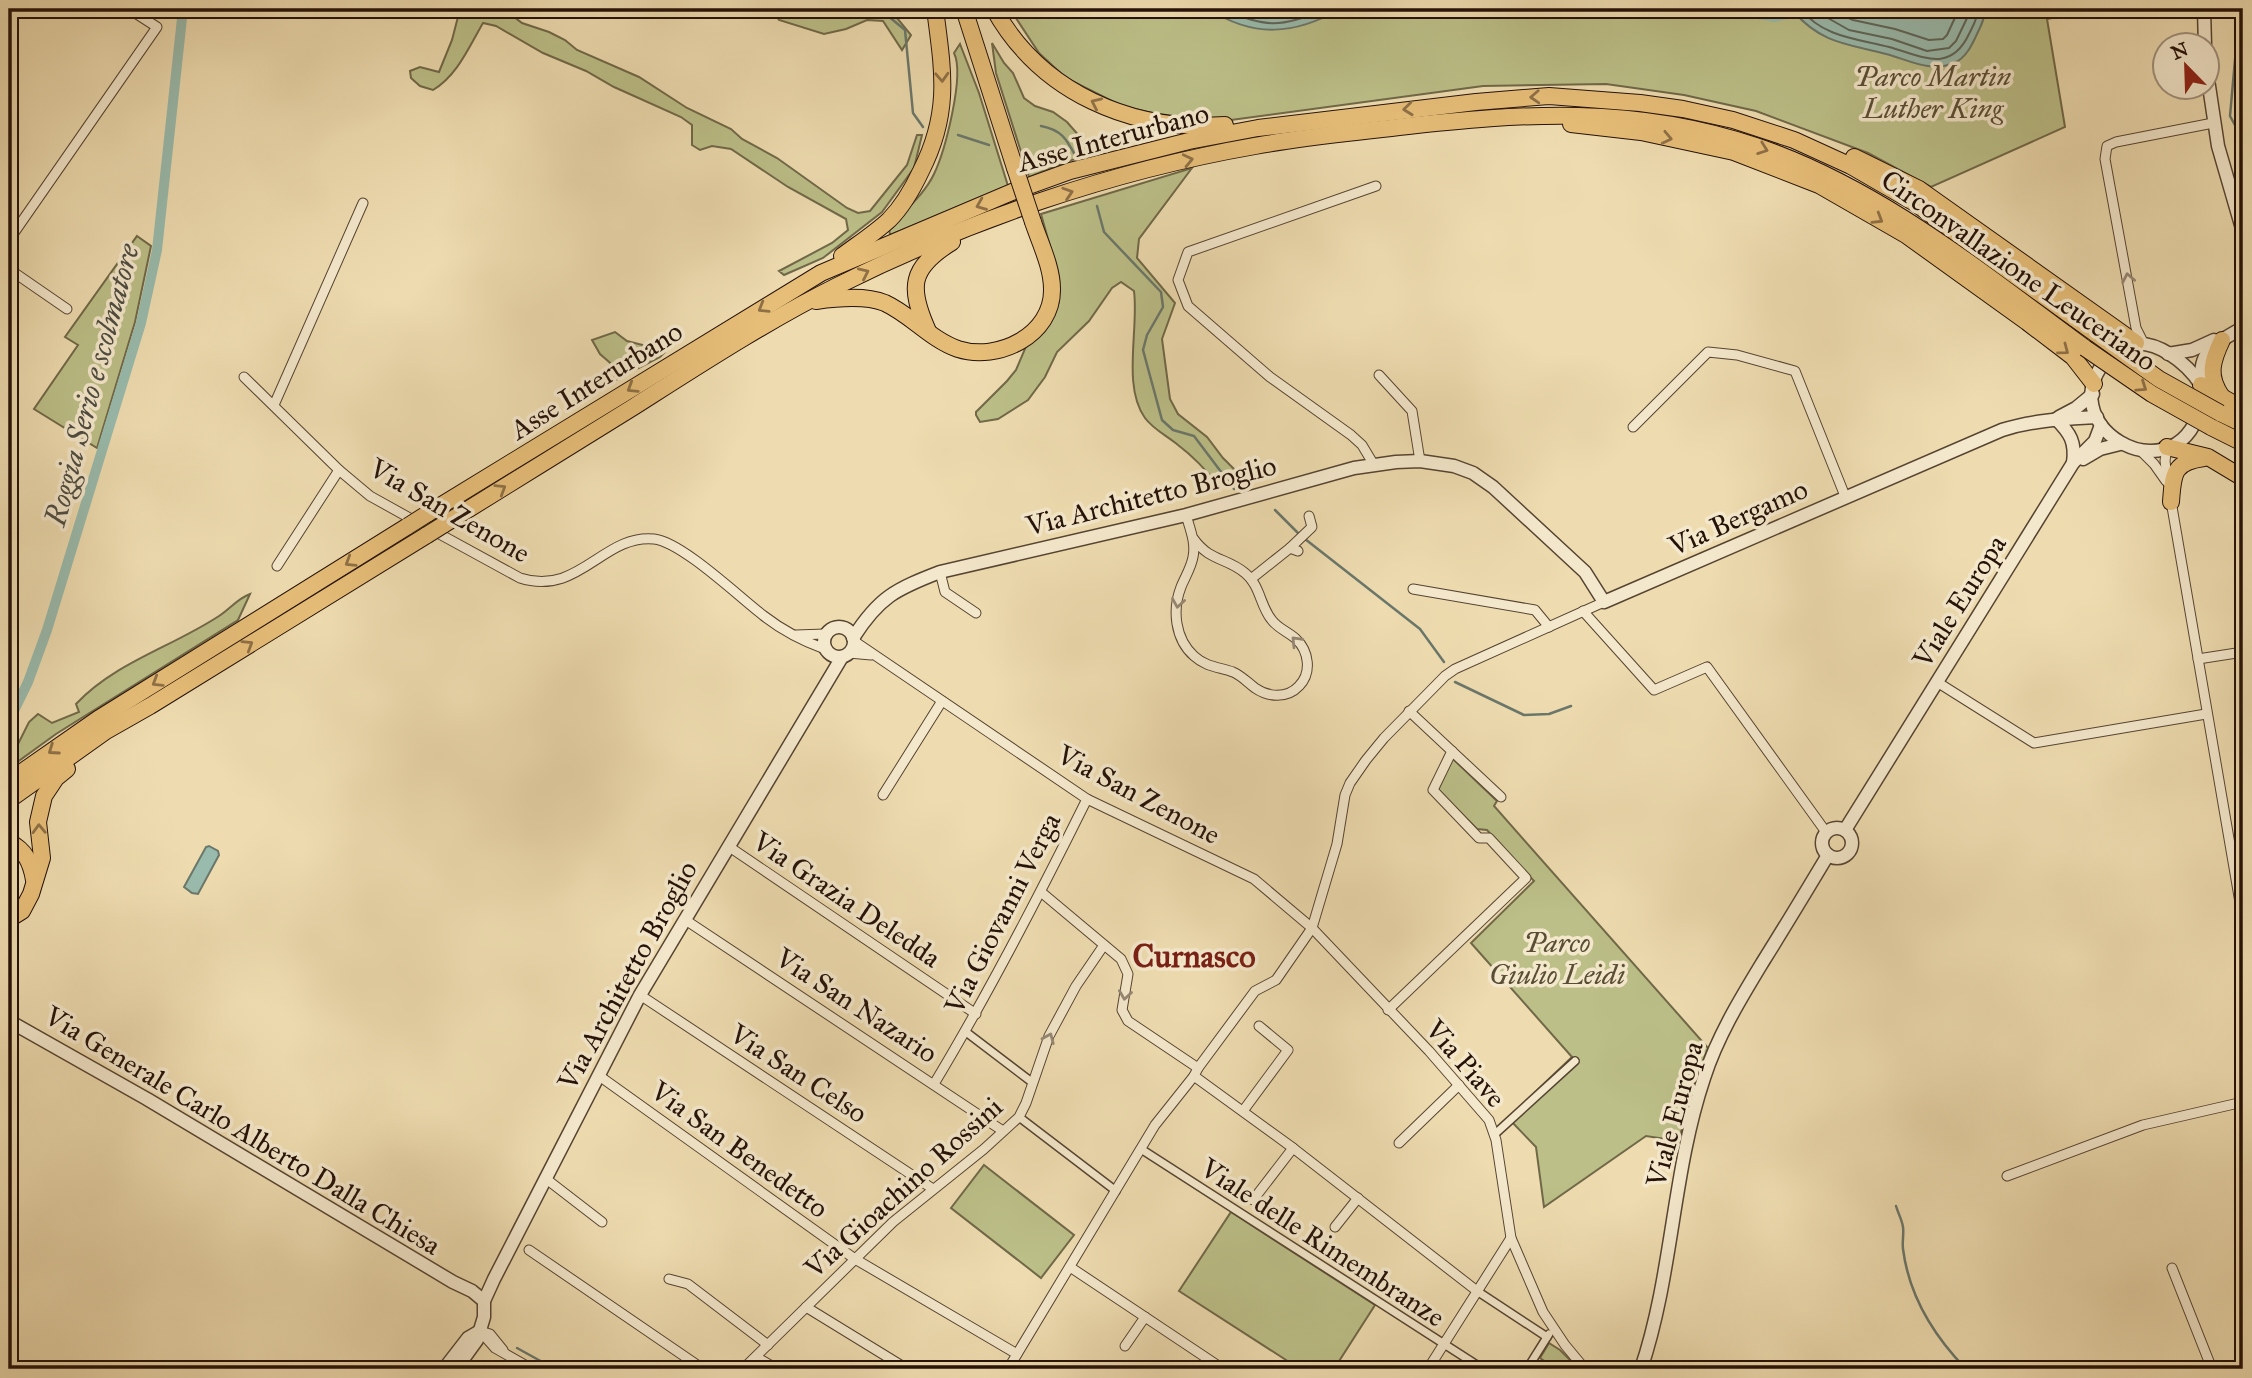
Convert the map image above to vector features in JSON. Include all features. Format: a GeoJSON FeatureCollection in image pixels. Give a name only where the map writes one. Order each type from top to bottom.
{"type":"FeatureCollection","features":[{"type":"Feature","properties":{"kind":"highway"},"geometry":{"type":"LineString","coordinates":[[821,273],[889,219],[911,191],[934,144],[943,97],[943,72],[935,9]]}},
{"type":"Feature","properties":{"kind":"highway"},"geometry":{"type":"LineString","coordinates":[[803,304],[851,298],[883,302],[929,333],[960,349],[976,352],[1013,346],[1033,331],[1048,309],[1052,291],[1048,267],[964,9]]}},
{"type":"Feature","properties":{"kind":"highway"},"geometry":{"type":"LineString","coordinates":[[994,9],[1031,58],[1054,78],[1080,95],[1112,110],[1141,120],[1203,127],[1244,124],[1258,128]]}},
{"type":"Feature","properties":{"kind":"highway","name":"Circonvallazione Leuceriano"},"geometry":{"type":"LineString","coordinates":[[1258,128],[1549,96],[1673,107],[1733,120],[1794,141],[1851,166],[1905,197],[2159,379],[2221,405],[2243,424]]}},
{"type":"Feature","properties":{"kind":"highway","name":"Circonvallazione Leuceriano"},"geometry":{"type":"LineString","coordinates":[[981,223],[1122,177],[1254,146],[1503,117],[1577,114],[1648,120],[1727,136],[1809,166],[1905,217],[2152,394],[2243,443]]}},
{"type":"Feature","properties":{"kind":"highway"},"geometry":{"type":"LineString","coordinates":[[1503,117],[1529,124],[1575,124],[1654,135],[1734,152],[1819,185],[1906,235],[2017,315],[2073,357],[2093,389]]}},
{"type":"Feature","properties":{"kind":"highway"},"geometry":{"type":"LineString","coordinates":[[1733,120],[1763,121],[1856,157],[1919,189],[2140,343]]}},
{"type":"Feature","properties":{"kind":"highway","name":"Asse Interurbano"},"geometry":{"type":"LineString","coordinates":[[9,781],[102,725],[427,514],[821,273],[953,215],[1070,171],[1189,141],[1258,128]]}},
{"type":"Feature","properties":{"kind":"highway"},"geometry":{"type":"LineString","coordinates":[[929,333],[916,299],[915,289],[922,266],[942,248],[981,223]]}},
{"type":"Feature","properties":{"kind":"highway","name":"Asse Interurbano"},"geometry":{"type":"LineString","coordinates":[[9,800],[102,725],[150,706],[676,379],[803,304],[898,257],[981,223]]}},
{"type":"Feature","properties":{"kind":"highway"},"geometry":{"type":"LineString","coordinates":[[2221,405],[2211,366],[2222,340]]}},
{"type":"Feature","properties":{"kind":"highway"},"geometry":{"type":"LineString","coordinates":[[2201,385],[2221,405],[2243,409]]}},
{"type":"Feature","properties":{"kind":"highway"},"geometry":{"type":"LineString","coordinates":[[2167,447],[2208,457],[2243,478]]}},
{"type":"Feature","properties":{"kind":"highway"},"geometry":{"type":"LineString","coordinates":[[2171,502],[2172,482],[2178,467],[2189,460],[2208,457]]}},
{"type":"Feature","properties":{"kind":"highway"},"geometry":{"type":"LineString","coordinates":[[9,919],[26,905],[42,858],[38,822],[44,796],[56,778],[75,763],[102,725]]}},
{"type":"Feature","properties":{"kind":"highway"},"geometry":{"type":"LineString","coordinates":[[9,842],[21,848],[31,864],[34,882]]}},
{"type":"Feature","properties":{"kind":"street"},"geometry":{"type":"LineString","coordinates":[[9,240],[158,27],[129,9]]}},
{"type":"Feature","properties":{"kind":"street"},"geometry":{"type":"LineString","coordinates":[[2204,9],[2205,32]]}},
{"type":"Feature","properties":{"kind":"street"},"geometry":{"type":"LineString","coordinates":[[2211,102],[2213,123],[2243,232]]}},
{"type":"Feature","properties":{"kind":"street"},"geometry":{"type":"LineString","coordinates":[[2140,343],[2105,159],[2107,146],[2213,123]]}},
{"type":"Feature","properties":{"kind":"street"},"geometry":{"type":"LineString","coordinates":[[1374,465],[1362,445],[1351,435],[1270,377],[1188,306],[1178,280],[1188,252],[1376,186]]}},
{"type":"Feature","properties":{"kind":"street"},"geometry":{"type":"LineString","coordinates":[[274,405],[363,203]]}},
{"type":"Feature","properties":{"kind":"street"},"geometry":{"type":"LineString","coordinates":[[9,269],[67,309]]}},
{"type":"Feature","properties":{"kind":"street"},"geometry":{"type":"LineString","coordinates":[[2168,354],[2192,350],[2240,330]]}},
{"type":"Feature","properties":{"kind":"street"},"geometry":{"type":"LineString","coordinates":[[2201,385],[2186,367],[2168,354],[2140,343],[2124,347],[2100,369],[2093,389],[2099,421],[2120,444],[2141,450],[2158,450],[2181,439],[2195,422],[2201,404],[2202,362],[2210,349],[2240,330]]}},
{"type":"Feature","properties":{"kind":"street"},"geometry":{"type":"LineString","coordinates":[[1633,427],[1708,352],[1737,355],[1795,371],[1844,496]]}},
{"type":"Feature","properties":{"kind":"street"},"geometry":{"type":"LineString","coordinates":[[1379,375],[1412,411],[1420,461]]}},
{"type":"Feature","properties":{"kind":"street","name":"Via San Zenone"},"geometry":{"type":"LineString","coordinates":[[244,377],[339,470],[379,501],[520,578],[531,582],[556,581],[568,577],[621,545],[656,539],[678,548],[764,616],[826,651]]}},
{"type":"Feature","properties":{"kind":"street","name":"Via Bergamo"},"geometry":{"type":"LineString","coordinates":[[2056,419],[2076,408],[2093,389]]}},
{"type":"Feature","properties":{"kind":"street"},"geometry":{"type":"LineString","coordinates":[[2056,419],[2074,442],[2071,466]]}},
{"type":"Feature","properties":{"kind":"street","name":"Via Bergamo"},"geometry":{"type":"LineString","coordinates":[[1008,1369],[1155,1125],[1255,990],[1276,980],[1312,928],[1337,844],[1345,795],[1350,783],[1366,760],[1409,711],[1445,676],[1476,659],[1583,611],[2001,430],[2056,419],[2099,421]]}},
{"type":"Feature","properties":{"kind":"street","name":"Viale Europa"},"geometry":{"type":"LineString","coordinates":[[1641,1369],[1653,1333],[1671,1246],[1682,1158],[1704,1077],[1730,1016],[1829,855],[1837,858],[1849,852],[1853,843],[1845,830],[2071,466],[2095,441],[2099,421]]}},
{"type":"Feature","properties":{"kind":"street","name":"Viale Europa"},"geometry":{"type":"LineString","coordinates":[[2071,466],[2100,449],[2120,444]]}},
{"type":"Feature","properties":{"kind":"street"},"geometry":{"type":"LineString","coordinates":[[2167,447],[2165,461],[2168,484],[2243,920]]}},
{"type":"Feature","properties":{"kind":"street"},"geometry":{"type":"LineString","coordinates":[[2141,450],[2168,484]]}},
{"type":"Feature","properties":{"kind":"street","name":"Via Architetto Broglio"},"geometry":{"type":"LineString","coordinates":[[484,1301],[598,1075],[684,919],[827,679],[869,614],[884,599],[901,588],[940,572],[1186,515],[1354,468],[1420,461],[1474,473],[1493,487],[1585,572],[1604,602]]}},
{"type":"Feature","properties":{"kind":"street","name":"Via San Zenone"},"geometry":{"type":"LineString","coordinates":[[277,566],[339,470]]}},
{"type":"Feature","properties":{"kind":"street"},"geometry":{"type":"LineString","coordinates":[[1186,515],[1193,538],[1192,559],[1175,610],[1185,645],[1201,662],[1243,677],[1265,694],[1289,694],[1300,686],[1307,672],[1304,649],[1269,618],[1251,579],[1233,565],[1207,554],[1193,538]]}},
{"type":"Feature","properties":{"kind":"street"},"geometry":{"type":"LineString","coordinates":[[1251,579],[1294,550],[1312,527],[1309,516]]}},
{"type":"Feature","properties":{"kind":"street"},"geometry":{"type":"LineString","coordinates":[[940,572],[945,592],[976,613]]}},
{"type":"Feature","properties":{"kind":"street"},"geometry":{"type":"LineString","coordinates":[[1413,589],[1535,610],[1549,627]]}},
{"type":"Feature","properties":{"kind":"street"},"geometry":{"type":"LineString","coordinates":[[1583,611],[1654,690],[1707,667],[1826,832]]}},
{"type":"Feature","properties":{"kind":"street","name":"Via Architetto Broglio"},"geometry":{"type":"LineString","coordinates":[[843,627],[869,614]]}},
{"type":"Feature","properties":{"kind":"street"},"geometry":{"type":"LineString","coordinates":[[794,635],[825,634],[833,628],[843,627],[851,633],[849,647],[832,656],[823,644],[825,634]]}},
{"type":"Feature","properties":{"kind":"street","name":"Via San Zenone"},"geometry":{"type":"LineString","coordinates":[[849,647],[873,656],[1087,799],[1254,879],[1312,928]]}},
{"type":"Feature","properties":{"kind":"street","name":"Via Architetto Broglio"},"geometry":{"type":"LineString","coordinates":[[826,651],[827,679]]}},
{"type":"Feature","properties":{"kind":"street"},"geometry":{"type":"LineString","coordinates":[[2198,659],[2243,652]]}},
{"type":"Feature","properties":{"kind":"street"},"geometry":{"type":"LineString","coordinates":[[1937,682],[2034,743],[2206,714]]}},
{"type":"Feature","properties":{"kind":"street"},"geometry":{"type":"LineString","coordinates":[[883,795],[942,701]]}},
{"type":"Feature","properties":{"kind":"street"},"geometry":{"type":"LineString","coordinates":[[1409,711],[1501,797]]}},
{"type":"Feature","properties":{"kind":"street"},"geometry":{"type":"LineString","coordinates":[[1388,1010],[1526,878],[1489,838],[1479,838],[1433,790],[1452,751]]}},
{"type":"Feature","properties":{"kind":"street","name":"Via Giovanni Verga"},"geometry":{"type":"LineString","coordinates":[[934,1084],[976,1014],[1087,799]]}},
{"type":"Feature","properties":{"kind":"street"},"geometry":{"type":"LineString","coordinates":[[1829,855],[1822,842],[1826,832],[1836,827],[1845,830]]}},
{"type":"Feature","properties":{"kind":"street","name":"Via Grazia Deledda"},"geometry":{"type":"LineString","coordinates":[[728,846],[976,1014]]}},
{"type":"Feature","properties":{"kind":"street"},"geometry":{"type":"LineString","coordinates":[[1041,892],[1121,959],[1128,974],[1122,1010],[1128,1021],[1478,1291],[1548,1337]]}},
{"type":"Feature","properties":{"kind":"street","name":"Via San Nazario"},"geometry":{"type":"LineString","coordinates":[[684,919],[1003,1131]]}},
{"type":"Feature","properties":{"kind":"street","name":"Via Piave"},"geometry":{"type":"LineString","coordinates":[[1312,928],[1429,1051],[1489,1120],[1494,1133],[1511,1238],[1543,1312],[1585,1369]]}},
{"type":"Feature","properties":{"kind":"street","name":"Via Gioachino Rossini"},"geometry":{"type":"LineString","coordinates":[[743,1369],[893,1222],[1019,1117],[1049,1036],[1076,986],[1104,946]]}},
{"type":"Feature","properties":{"kind":"street","name":"Via San Celso"},"geometry":{"type":"LineString","coordinates":[[640,995],[933,1189]]}},
{"type":"Feature","properties":{"kind":"street","name":"Via Generale Carlo Alberto Dalla Chiesa"},"geometry":{"type":"LineString","coordinates":[[9,1021],[141,1096],[453,1282],[472,1290],[484,1301]]}},
{"type":"Feature","properties":{"kind":"street"},"geometry":{"type":"LineString","coordinates":[[1243,1111],[1288,1050],[1259,1026]]}},
{"type":"Feature","properties":{"kind":"street"},"geometry":{"type":"LineString","coordinates":[[966,1032],[1033,1083]]}},
{"type":"Feature","properties":{"kind":"street"},"geometry":{"type":"LineString","coordinates":[[1494,1133],[1575,1061]]}},
{"type":"Feature","properties":{"kind":"street","name":"Via San Benedetto"},"geometry":{"type":"LineString","coordinates":[[598,1075],[855,1259],[1017,1354]]}},
{"type":"Feature","properties":{"kind":"street"},"geometry":{"type":"LineString","coordinates":[[1399,1143],[1459,1085]]}},
{"type":"Feature","properties":{"kind":"street"},"geometry":{"type":"LineString","coordinates":[[2007,1176],[2143,1125],[2243,1102]]}},
{"type":"Feature","properties":{"kind":"street"},"geometry":{"type":"LineString","coordinates":[[1019,1117],[1116,1191]]}},
{"type":"Feature","properties":{"kind":"street"},"geometry":{"type":"LineString","coordinates":[[1253,1200],[1293,1148]]}},
{"type":"Feature","properties":{"kind":"street","name":"Viale delle Rimembranze"},"geometry":{"type":"LineString","coordinates":[[1140,1149],[1483,1369]]}},
{"type":"Feature","properties":{"kind":"street"},"geometry":{"type":"LineString","coordinates":[[545,1178],[602,1222]]}},
{"type":"Feature","properties":{"kind":"street"},"geometry":{"type":"LineString","coordinates":[[1335,1227],[1357,1198]]}},
{"type":"Feature","properties":{"kind":"street"},"geometry":{"type":"LineString","coordinates":[[1428,1369],[1511,1238]]}},
{"type":"Feature","properties":{"kind":"street"},"geometry":{"type":"LineString","coordinates":[[529,1250],[703,1369]]}},
{"type":"Feature","properties":{"kind":"street"},"geometry":{"type":"LineString","coordinates":[[1070,1267],[1210,1366],[1223,1369]]}},
{"type":"Feature","properties":{"kind":"street"},"geometry":{"type":"LineString","coordinates":[[2172,1268],[2212,1369]]}},
{"type":"Feature","properties":{"kind":"street"},"geometry":{"type":"LineString","coordinates":[[669,1279],[688,1284],[768,1345]]}},
{"type":"Feature","properties":{"kind":"street"},"geometry":{"type":"LineString","coordinates":[[456,1369],[475,1345],[484,1317],[484,1301]]}},
{"type":"Feature","properties":{"kind":"street"},"geometry":{"type":"LineString","coordinates":[[806,1307],[907,1369]]}},
{"type":"Feature","properties":{"kind":"street"},"geometry":{"type":"LineString","coordinates":[[1125,1346],[1144,1317]]}},
{"type":"Feature","properties":{"kind":"street"},"geometry":{"type":"LineString","coordinates":[[1527,1369],[1553,1328]]}},
{"type":"Feature","properties":{"kind":"street"},"geometry":{"type":"LineString","coordinates":[[480,1331],[489,1343],[532,1369]]}},
{"type":"Feature","properties":{"kind":"street"},"geometry":{"type":"LineString","coordinates":[[444,1369],[468,1338],[480,1331]]}},
{"type":"Feature","properties":{"kind":"street"},"geometry":{"type":"LineString","coordinates":[[756,1357],[777,1369]]}},
{"type":"Feature","properties":{"kind":"green space"},"geometry":{"type":"Polygon","coordinates":[[[460,9],[504,9],[522,23],[549,32],[577,50],[639,77],[687,108],[731,129],[742,139],[777,158],[858,213],[870,211],[907,165],[917,135],[922,135],[914,168],[882,212],[823,258],[784,275],[779,271],[832,243],[848,230],[846,219],[788,187],[731,149],[712,146],[700,150],[692,145],[692,125],[681,117],[543,53],[496,26],[483,23],[449,77],[433,90],[420,86],[411,78],[410,71],[420,67],[439,72],[452,40],[460,9]]]}},
{"type":"Feature","properties":{"kind":"green space"},"geometry":{"type":"Polygon","coordinates":[[[771,9],[886,9],[893,13],[911,35],[902,50],[883,21],[867,20],[824,34],[779,20],[771,9]]]}},
{"type":"Feature","properties":{"kind":"green space","name":"Parco Martin Luther King"},"geometry":{"type":"Polygon","coordinates":[[[1010,9],[2098,9],[2047,19],[2065,127],[1931,187],[1868,153],[1756,111],[1684,95],[1606,84],[1483,86],[1216,122],[1169,117],[1122,106],[1066,78],[1039,53],[1010,9]]]}},
{"type":"Feature","properties":{"kind":"green space"},"geometry":{"type":"Polygon","coordinates":[[[992,43],[1013,73],[1024,98],[1067,122],[1081,138],[1085,155],[1029,177],[996,73],[992,43]]]}},
{"type":"Feature","properties":{"kind":"green space"},"geometry":{"type":"Polygon","coordinates":[[[960,44],[979,93],[1008,186],[890,235],[889,228],[925,189],[934,174],[952,113],[957,78],[954,53],[960,44]]]}},
{"type":"Feature","properties":{"kind":"green space"},"geometry":{"type":"Polygon","coordinates":[[[1192,168],[1139,239],[1137,258],[1175,303],[1162,339],[1170,399],[1178,414],[1207,437],[1248,483],[1220,487],[1195,459],[1145,418],[1134,390],[1134,291],[1121,282],[1112,288],[1089,321],[1057,352],[1045,377],[1028,400],[998,419],[980,422],[976,412],[1016,370],[1027,344],[1059,302],[1057,271],[1041,214],[1192,168]]]}},
{"type":"Feature","properties":{"kind":"green space"},"geometry":{"type":"Polygon","coordinates":[[[137,236],[151,246],[135,322],[97,448],[34,409],[78,345],[65,337],[137,236]]]}},
{"type":"Feature","properties":{"kind":"green space"},"geometry":{"type":"Polygon","coordinates":[[[615,332],[627,341],[666,351],[660,357],[614,381],[616,368],[600,354],[592,340],[615,332]]]}},
{"type":"Feature","properties":{"kind":"green space"},"geometry":{"type":"Polygon","coordinates":[[[250,594],[238,620],[56,734],[9,768],[9,762],[29,722],[38,714],[52,723],[79,712],[76,704],[109,677],[201,627],[250,594]]]}},
{"type":"Feature","properties":{"kind":"green space","name":"Parco Giulio Leidi"},"geometry":{"type":"Polygon","coordinates":[[[1452,758],[1497,801],[1494,806],[1708,1048],[1690,1094],[1679,1141],[1646,1136],[1544,1207],[1536,1147],[1508,1118],[1572,1057],[1471,943],[1534,881],[1487,830],[1477,829],[1438,790],[1452,758]]]}},
{"type":"Feature","properties":{"kind":"green space"},"geometry":{"type":"Polygon","coordinates":[[[984,1165],[1074,1235],[1041,1278],[951,1208],[984,1165]]]}},
{"type":"Feature","properties":{"kind":"green space"},"geometry":{"type":"Polygon","coordinates":[[[1231,1212],[1375,1305],[1334,1369],[1300,1369],[1179,1291],[1231,1212]]]}},
{"type":"Feature","properties":{"kind":"green space"},"geometry":{"type":"Polygon","coordinates":[[[1549,1343],[1579,1369],[1543,1369],[1547,1363],[1540,1358],[1549,1343]]]}},
{"type":"Feature","properties":{"kind":"water"},"geometry":{"type":"Polygon","coordinates":[[[1209,9],[1340,9],[1307,24],[1274,30],[1242,25],[1209,9]]]}},
{"type":"Feature","properties":{"kind":"water"},"geometry":{"type":"Polygon","coordinates":[[[1794,9],[1985,9],[1981,25],[1965,55],[1954,63],[1936,67],[1826,37],[1804,23],[1794,9]]]}},
{"type":"Feature","properties":{"kind":"water"},"geometry":{"type":"Polygon","coordinates":[[[209,846],[218,851],[219,855],[198,894],[192,893],[184,887],[209,846]]]}},
{"type":"Feature","properties":{"kind":"waterway","name":"Roggia Serio e scolmatore"},"geometry":{"type":"LineString","coordinates":[[9,721],[28,682],[47,630],[141,323],[157,250],[183,9]]}},
{"type":"Feature","properties":{"kind":"waterway"},"geometry":{"type":"LineString","coordinates":[[829,9],[882,11],[905,30],[913,113],[923,127]]}},
{"type":"Feature","properties":{"kind":"waterway"},"geometry":{"type":"LineString","coordinates":[[1732,9],[1775,17],[1794,12]]}},
{"type":"Feature","properties":{"kind":"waterway"},"geometry":{"type":"LineString","coordinates":[[2239,15],[2230,116],[2243,140]]}},
{"type":"Feature","properties":{"kind":"waterway"},"geometry":{"type":"LineString","coordinates":[[1041,126],[1062,136],[1075,155]]}},
{"type":"Feature","properties":{"kind":"waterway"},"geometry":{"type":"LineString","coordinates":[[958,135],[989,145]]}},
{"type":"Feature","properties":{"kind":"waterway"},"geometry":{"type":"LineString","coordinates":[[1097,206],[1104,232],[1161,292],[1163,307],[1147,335],[1143,350],[1162,420],[1173,430],[1194,436],[1234,489]]}},
{"type":"Feature","properties":{"kind":"waterway"},"geometry":{"type":"LineString","coordinates":[[1275,510],[1300,535]]}},
{"type":"Feature","properties":{"kind":"waterway"},"geometry":{"type":"LineString","coordinates":[[1305,539],[1420,629],[1444,662]]}},
{"type":"Feature","properties":{"kind":"waterway"},"geometry":{"type":"LineString","coordinates":[[1455,682],[1524,715],[1549,714],[1571,706]]}},
{"type":"Feature","properties":{"kind":"waterway"},"geometry":{"type":"LineString","coordinates":[[1896,1206],[1903,1227],[1906,1266],[1917,1299],[1943,1343],[1966,1369]]}},
{"type":"Feature","properties":{"kind":"waterway"},"geometry":{"type":"LineString","coordinates":[[517,1348],[555,1369]]}},
{"type":"Feature","properties":{"kind":"district","name":"Curnasco"},"geometry":{"type":"Point","coordinates":[1194,956]}}]}
